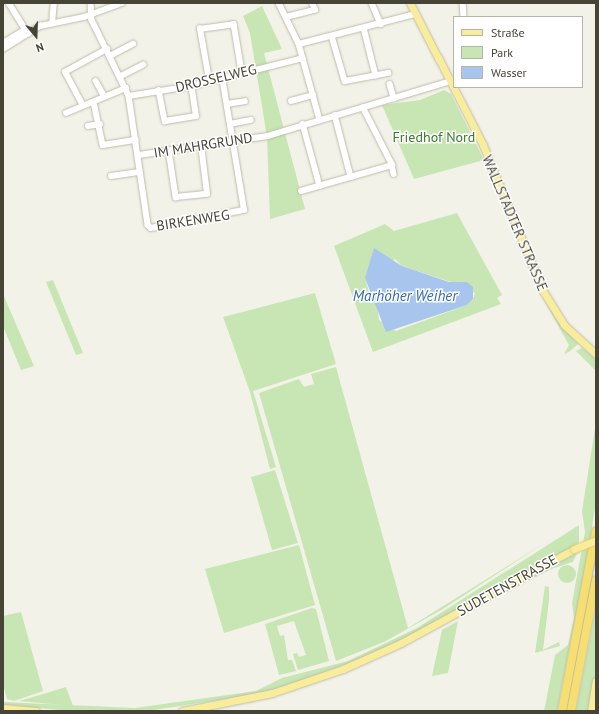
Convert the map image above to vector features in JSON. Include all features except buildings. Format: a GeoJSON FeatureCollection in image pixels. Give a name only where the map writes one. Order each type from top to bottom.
{"type":"FeatureCollection","features":[{"type":"Feature","properties":{"kind":"highway"},"geometry":{"type":"LineString","coordinates":[[562,711],[596,531]]}},
{"type":"Feature","properties":{"kind":"highway"},"geometry":{"type":"LineString","coordinates":[[571,711],[596,580]]}},
{"type":"Feature","properties":{"kind":"main road","name":"WALLSTADTER STRASSE"},"geometry":{"type":"LineString","coordinates":[[410,3],[453,85]]}},
{"type":"Feature","properties":{"kind":"main road","name":"WALLSTADTER STRASSE"},"geometry":{"type":"LineString","coordinates":[[454,88],[485,150],[545,296],[570,331],[596,354]]}},
{"type":"Feature","properties":{"kind":"main road","name":"SUDETENSTRASSE"},"geometry":{"type":"LineString","coordinates":[[182,711],[240,701],[307,682],[363,661],[420,633],[574,549],[596,540]]}},
{"type":"Feature","properties":{"kind":"main road"},"geometry":{"type":"LineString","coordinates":[[591,711],[596,681]]}},
{"type":"Feature","properties":{"kind":"main road"},"geometry":{"type":"LineString","coordinates":[[3,708],[36,711]]}},
{"type":"Feature","properties":{"kind":"street"},"geometry":{"type":"LineString","coordinates":[[9,3],[27,31]]}},
{"type":"Feature","properties":{"kind":"street"},"geometry":{"type":"LineString","coordinates":[[52,24],[54,3]]}},
{"type":"Feature","properties":{"kind":"street"},"geometry":{"type":"LineString","coordinates":[[91,3],[91,14]]}},
{"type":"Feature","properties":{"kind":"street"},"geometry":{"type":"LineString","coordinates":[[3,44],[27,31],[91,14],[122,3]]}},
{"type":"Feature","properties":{"kind":"street"},"geometry":{"type":"LineString","coordinates":[[279,3],[299,44],[320,120]]}},
{"type":"Feature","properties":{"kind":"street"},"geometry":{"type":"LineString","coordinates":[[286,17],[316,10],[312,3]]}},
{"type":"Feature","properties":{"kind":"street"},"geometry":{"type":"LineString","coordinates":[[372,3],[381,24]]}},
{"type":"Feature","properties":{"kind":"street"},"geometry":{"type":"LineString","coordinates":[[463,3],[464,16]]}},
{"type":"Feature","properties":{"kind":"street","name":"IM MAHRGRUND"},"geometry":{"type":"LineString","coordinates":[[91,14],[129,96],[139,155],[268,136],[303,124],[363,108],[451,81]]}},
{"type":"Feature","properties":{"kind":"street"},"geometry":{"type":"LineString","coordinates":[[299,44],[415,14]]}},
{"type":"Feature","properties":{"kind":"street"},"geometry":{"type":"LineString","coordinates":[[209,80],[200,29],[234,24],[242,72]]}},
{"type":"Feature","properties":{"kind":"street"},"geometry":{"type":"LineString","coordinates":[[364,28],[376,76]]}},
{"type":"Feature","properties":{"kind":"street"},"geometry":{"type":"LineString","coordinates":[[3,49],[27,31]]}},
{"type":"Feature","properties":{"kind":"street"},"geometry":{"type":"LineString","coordinates":[[332,36],[345,81],[388,73]]}},
{"type":"Feature","properties":{"kind":"street"},"geometry":{"type":"LineString","coordinates":[[110,56],[133,44]]}},
{"type":"Feature","properties":{"kind":"street"},"geometry":{"type":"LineString","coordinates":[[83,106],[65,72],[107,49]]}},
{"type":"Feature","properties":{"kind":"street","name":"DROSSELWEG"},"geometry":{"type":"LineString","coordinates":[[129,96],[191,86],[209,80],[302,58]]}},
{"type":"Feature","properties":{"kind":"street"},"geometry":{"type":"LineString","coordinates":[[121,76],[143,65]]}},
{"type":"Feature","properties":{"kind":"street"},"geometry":{"type":"LineString","coordinates":[[222,77],[233,140]]}},
{"type":"Feature","properties":{"kind":"street"},"geometry":{"type":"LineString","coordinates":[[96,81],[105,97]]}},
{"type":"Feature","properties":{"kind":"street"},"geometry":{"type":"LineString","coordinates":[[390,84],[394,98]]}},
{"type":"Feature","properties":{"kind":"street"},"geometry":{"type":"LineString","coordinates":[[160,90],[164,121],[196,116],[191,86]]}},
{"type":"Feature","properties":{"kind":"street"},"geometry":{"type":"LineString","coordinates":[[66,113],[126,88]]}},
{"type":"Feature","properties":{"kind":"street"},"geometry":{"type":"LineString","coordinates":[[291,101],[313,94]]}},
{"type":"Feature","properties":{"kind":"street"},"geometry":{"type":"LineString","coordinates":[[227,104],[245,101]]}},
{"type":"Feature","properties":{"kind":"street"},"geometry":{"type":"LineString","coordinates":[[94,102],[100,124],[103,145],[136,140]]}},
{"type":"Feature","properties":{"kind":"street"},"geometry":{"type":"LineString","coordinates":[[363,108],[392,165],[394,174]]}},
{"type":"Feature","properties":{"kind":"street"},"geometry":{"type":"LineString","coordinates":[[335,115],[351,177]]}},
{"type":"Feature","properties":{"kind":"street"},"geometry":{"type":"LineString","coordinates":[[230,124],[251,120]]}},
{"type":"Feature","properties":{"kind":"street"},"geometry":{"type":"LineString","coordinates":[[88,126],[100,124]]}},
{"type":"Feature","properties":{"kind":"street"},"geometry":{"type":"LineString","coordinates":[[303,124],[320,186]]}},
{"type":"Feature","properties":{"kind":"street","name":"BIRKENWEG"},"geometry":{"type":"LineString","coordinates":[[139,155],[140,172],[152,228],[243,212],[233,140]]}},
{"type":"Feature","properties":{"kind":"street"},"geometry":{"type":"LineString","coordinates":[[169,150],[176,197],[207,194],[201,145]]}},
{"type":"Feature","properties":{"kind":"street"},"geometry":{"type":"LineString","coordinates":[[301,191],[392,165]]}},
{"type":"Feature","properties":{"kind":"street"},"geometry":{"type":"LineString","coordinates":[[111,176],[140,172]]}},
{"type":"Feature","properties":{"kind":"green space"},"geometry":{"type":"Polygon","coordinates":[[[262,6],[282,49],[264,53],[305,209],[270,219],[267,137],[250,33],[243,16],[262,6]]]}},
{"type":"Feature","properties":{"kind":"green space","name":"Friedhof Nord"},"geometry":{"type":"Polygon","coordinates":[[[444,90],[451,94],[484,160],[414,179],[382,105],[420,100],[444,90]]]}},
{"type":"Feature","properties":{"kind":"green space"},"geometry":{"type":"Polygon","coordinates":[[[457,213],[502,295],[497,298],[501,304],[373,352],[334,246],[385,224],[394,231],[457,213]],[[395,259],[365,278],[371,299],[377,305],[379,320],[396,331],[467,305],[473,299],[475,293],[457,284],[402,266],[395,259]]]}},
{"type":"Feature","properties":{"kind":"green space"},"geometry":{"type":"Polygon","coordinates":[[[53,280],[83,353],[76,355],[46,282],[53,280]]]}},
{"type":"Feature","properties":{"kind":"green space"},"geometry":{"type":"Polygon","coordinates":[[[315,293],[336,364],[253,391],[276,467],[270,469],[250,392],[223,317],[315,293]]]}},
{"type":"Feature","properties":{"kind":"green space"},"geometry":{"type":"Polygon","coordinates":[[[540,293],[558,322],[578,344],[569,352],[564,354],[569,345],[540,293]]]}},
{"type":"Feature","properties":{"kind":"green space"},"geometry":{"type":"Polygon","coordinates":[[[3,294],[34,366],[21,370],[3,326],[3,294]]]}},
{"type":"Feature","properties":{"kind":"green space"},"geometry":{"type":"Polygon","coordinates":[[[582,348],[596,359],[596,371],[576,351],[582,348]]]}},
{"type":"Feature","properties":{"kind":"green space"},"geometry":{"type":"Polygon","coordinates":[[[336,367],[408,628],[546,542],[443,609],[384,642],[336,661],[259,393],[299,379],[304,387],[314,384],[311,374],[336,367]]]}},
{"type":"Feature","properties":{"kind":"green space"},"geometry":{"type":"Polygon","coordinates":[[[596,422],[596,503],[583,579],[557,711],[544,711],[555,655],[568,645],[574,618],[572,603],[585,532],[582,511],[596,422]]]}},
{"type":"Feature","properties":{"kind":"green space"},"geometry":{"type":"Polygon","coordinates":[[[275,470],[298,543],[272,550],[251,477],[275,470]]]}},
{"type":"Feature","properties":{"kind":"green space"},"geometry":{"type":"Polygon","coordinates":[[[579,525],[579,543],[421,630],[361,659],[265,693],[147,711],[72,711],[3,705],[3,702],[135,708],[256,691],[282,678],[348,661],[417,628],[579,525]]]}},
{"type":"Feature","properties":{"kind":"green space"},"geometry":{"type":"Polygon","coordinates":[[[299,545],[315,605],[224,633],[205,569],[299,545]]]}},
{"type":"Feature","properties":{"kind":"green space"},"geometry":{"type":"Polygon","coordinates":[[[596,552],[596,561],[578,653],[580,639],[596,552]]]}},
{"type":"Feature","properties":{"kind":"green space"},"geometry":{"type":"Polygon","coordinates":[[[577,553],[573,562],[551,569],[415,639],[577,553]]]}},
{"type":"Feature","properties":{"kind":"green space"},"geometry":{"type":"Polygon","coordinates":[[[567,565],[573,568],[576,574],[573,580],[567,583],[561,580],[558,574],[561,568],[567,565]]]}},
{"type":"Feature","properties":{"kind":"green space"},"geometry":{"type":"Polygon","coordinates":[[[545,586],[549,587],[549,600],[543,650],[559,642],[560,646],[535,653],[545,586]]]}},
{"type":"Feature","properties":{"kind":"green space"},"geometry":{"type":"Polygon","coordinates":[[[312,608],[316,609],[329,661],[298,670],[293,654],[297,653],[299,657],[306,655],[294,621],[277,626],[280,636],[284,635],[288,660],[292,660],[296,671],[279,675],[265,624],[312,608]]]}},
{"type":"Feature","properties":{"kind":"green space"},"geometry":{"type":"Polygon","coordinates":[[[596,608],[596,711],[576,711],[591,633],[596,608]]]}},
{"type":"Feature","properties":{"kind":"green space"},"geometry":{"type":"Polygon","coordinates":[[[21,612],[43,691],[14,701],[7,699],[3,684],[3,616],[21,612]]]}},
{"type":"Feature","properties":{"kind":"green space"},"geometry":{"type":"Polygon","coordinates":[[[458,621],[448,673],[432,676],[442,630],[458,621]]]}},
{"type":"Feature","properties":{"kind":"green space"},"geometry":{"type":"Polygon","coordinates":[[[66,687],[73,706],[19,701],[40,695],[66,687]]]}},
{"type":"Feature","properties":{"kind":"water","name":"Marhöher Weiher"},"geometry":{"type":"Polygon","coordinates":[[[374,248],[402,266],[449,282],[467,282],[473,287],[473,299],[467,305],[386,332],[365,278],[374,248]]]}}]}
